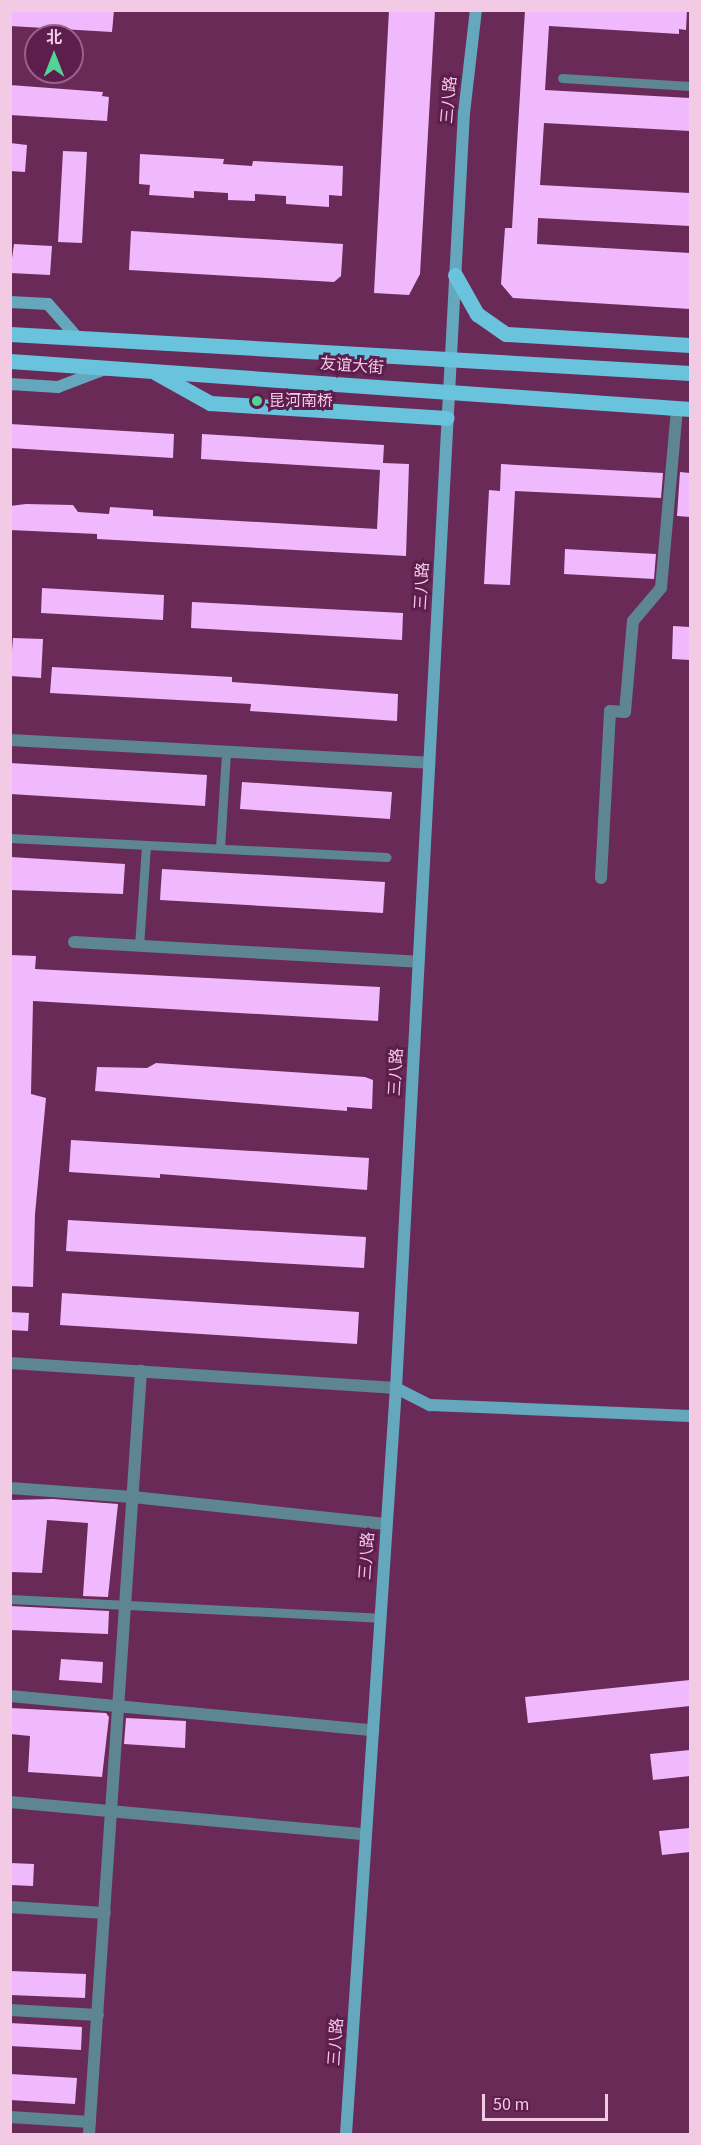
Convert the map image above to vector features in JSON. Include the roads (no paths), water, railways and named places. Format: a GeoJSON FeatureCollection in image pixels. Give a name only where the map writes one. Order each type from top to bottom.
{"type":"FeatureCollection","features":[{"type":"Feature","properties":{"kind":"main road","name":"三八路"},"geometry":{"type":"LineString","coordinates":[[346,2134],[396,1388],[464,113],[476,10]]}},
{"type":"Feature","properties":{"kind":"main road"},"geometry":{"type":"LineString","coordinates":[[455,275],[477,314],[506,334],[690,345]]}},
{"type":"Feature","properties":{"kind":"main road"},"geometry":{"type":"LineString","coordinates":[[10,302],[48,304],[76,336]]}},
{"type":"Feature","properties":{"kind":"main road","name":"友谊大街"},"geometry":{"type":"LineString","coordinates":[[10,333],[690,374]]}},
{"type":"Feature","properties":{"kind":"main road","name":"友谊大街"},"geometry":{"type":"LineString","coordinates":[[10,362],[684,409]]}},
{"type":"Feature","properties":{"kind":"main road"},"geometry":{"type":"LineString","coordinates":[[10,384],[58,387],[106,369]]}},
{"type":"Feature","properties":{"kind":"main road"},"geometry":{"type":"LineString","coordinates":[[154,372],[210,403],[447,418]]}},
{"type":"Feature","properties":{"kind":"main road"},"geometry":{"type":"LineString","coordinates":[[396,1388],[430,1405],[690,1416]]}},
{"type":"Feature","properties":{"kind":"street"},"geometry":{"type":"LineString","coordinates":[[601,878],[610,711],[625,712],[633,621],[662,588],[684,409]]}},
{"type":"Feature","properties":{"kind":"street"},"geometry":{"type":"LineString","coordinates":[[10,740],[429,763]]}},
{"type":"Feature","properties":{"kind":"street"},"geometry":{"type":"LineString","coordinates":[[74,942],[418,963]]}},
{"type":"Feature","properties":{"kind":"street"},"geometry":{"type":"LineString","coordinates":[[10,1363],[396,1388]]}},
{"type":"Feature","properties":{"kind":"street"},"geometry":{"type":"LineString","coordinates":[[10,2117],[90,2128],[141,1371]]}},
{"type":"Feature","properties":{"kind":"street"},"geometry":{"type":"LineString","coordinates":[[10,1488],[133,1497],[386,1524]]}},
{"type":"Feature","properties":{"kind":"street"},"geometry":{"type":"LineString","coordinates":[[10,1696],[119,1703],[373,1730]]}},
{"type":"Feature","properties":{"kind":"street"},"geometry":{"type":"LineString","coordinates":[[10,1802],[112,1808],[365,1834]]}},
{"type":"Feature","properties":{"kind":"street"},"geometry":{"type":"LineString","coordinates":[[10,1907],[105,1913]]}},
{"type":"Feature","properties":{"kind":"street"},"geometry":{"type":"LineString","coordinates":[[10,2010],[98,2015]]}},
{"type":"Feature","properties":{"kind":"lane"},"geometry":{"type":"LineString","coordinates":[[562,78],[690,86]]}},
{"type":"Feature","properties":{"kind":"lane"},"geometry":{"type":"LineString","coordinates":[[220,848],[226,752]]}},
{"type":"Feature","properties":{"kind":"lane"},"geometry":{"type":"LineString","coordinates":[[10,838],[387,857]]}},
{"type":"Feature","properties":{"kind":"lane"},"geometry":{"type":"LineString","coordinates":[[139,946],[146,844]]}},
{"type":"Feature","properties":{"kind":"lane"},"geometry":{"type":"LineString","coordinates":[[10,1599],[379,1618]]}},
{"type":"Feature","properties":{"kind":"place","name":"昆河南桥"},"geometry":{"type":"Point","coordinates":[257,401]}}]}
